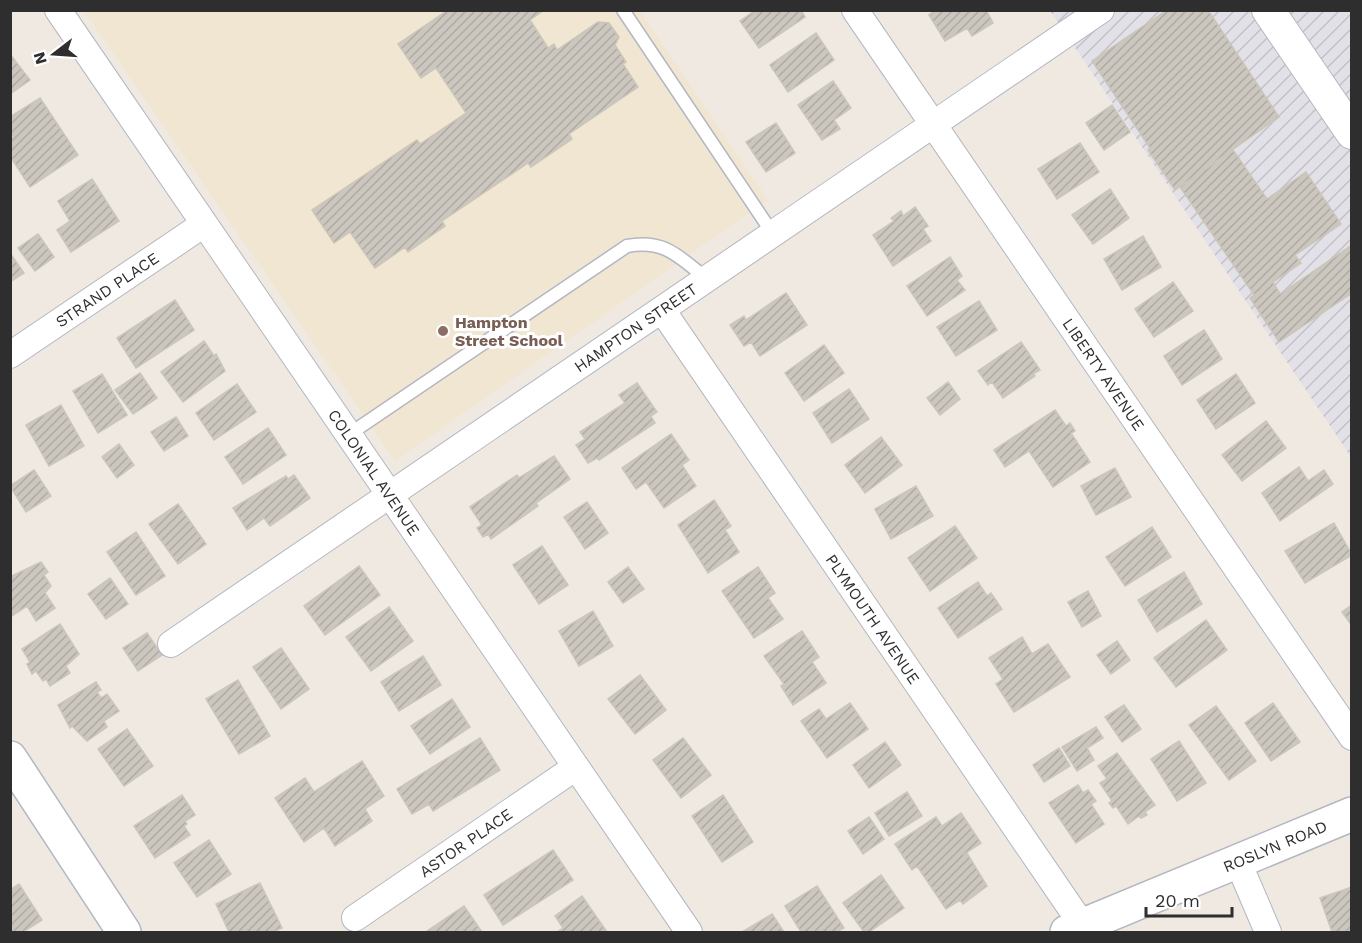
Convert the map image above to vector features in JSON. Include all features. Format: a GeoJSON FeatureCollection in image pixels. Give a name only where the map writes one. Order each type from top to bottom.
{"type":"FeatureCollection","features":[{"type":"Feature","properties":{"kind":"main road"},"geometry":{"type":"LineString","coordinates":[[10,758],[124,933]]}},
{"type":"Feature","properties":{"kind":"main road","name":"ROSLYN ROAD"},"geometry":{"type":"LineString","coordinates":[[1075,929],[1352,814]]}},
{"type":"Feature","properties":{"kind":"street","name":"COLONIAL AVENUE"},"geometry":{"type":"LineString","coordinates":[[58,10],[689,933]]}},
{"type":"Feature","properties":{"kind":"street","name":"LIBERTY AVENUE"},"geometry":{"type":"LineString","coordinates":[[855,10],[1352,737]]}},
{"type":"Feature","properties":{"kind":"street","name":"HAMPTON STREET"},"geometry":{"type":"LineString","coordinates":[[171,644],[1101,10]]}},
{"type":"Feature","properties":{"kind":"street"},"geometry":{"type":"LineString","coordinates":[[1273,12],[1352,133]]}},
{"type":"Feature","properties":{"kind":"street","name":"STRAND PLACE"},"geometry":{"type":"LineString","coordinates":[[10,355],[204,224]]}},
{"type":"Feature","properties":{"kind":"street","name":"PLYMOUTH AVENUE"},"geometry":{"type":"LineString","coordinates":[[662,310],[1075,929]]}},
{"type":"Feature","properties":{"kind":"street","name":"ASTOR PLACE"},"geometry":{"type":"LineString","coordinates":[[356,918],[576,767]]}},
{"type":"Feature","properties":{"kind":"street"},"geometry":{"type":"LineString","coordinates":[[1238,862],[1268,933]]}},
{"type":"Feature","properties":{"kind":"lane"},"geometry":{"type":"LineString","coordinates":[[623,10],[773,234]]}},
{"type":"Feature","properties":{"kind":"lane"},"geometry":{"type":"LineString","coordinates":[[348,435],[627,246],[647,242],[673,252],[707,279]]}},
{"type":"Feature","properties":{"kind":"shaded area","name":"Hampton Street School"},"geometry":{"type":"Polygon","coordinates":[[[84,11],[640,11],[768,200],[395,461],[84,11]]]}},
{"type":"Feature","properties":{"kind":"shaded area"},"geometry":{"type":"Polygon","coordinates":[[[1050,11],[1351,11],[1351,457],[1072,43],[1050,11]]]}},
{"type":"Feature","properties":{"kind":"building"},"geometry":{"type":"Polygon","coordinates":[[[448,10],[544,10],[530,20],[548,48],[554,44],[557,50],[598,22],[609,23],[619,37],[615,45],[626,62],[623,64],[638,87],[569,134],[572,139],[531,167],[528,163],[442,221],[445,226],[408,252],[405,247],[375,268],[350,232],[334,243],[312,210],[417,140],[420,144],[466,113],[436,68],[421,78],[398,44],[448,10]]]}},
{"type":"Feature","properties":{"kind":"building"},"geometry":{"type":"Polygon","coordinates":[[[756,10],[801,10],[805,17],[759,48],[740,21],[756,10]]]}},
{"type":"Feature","properties":{"kind":"building"},"geometry":{"type":"Polygon","coordinates":[[[936,10],[986,10],[993,23],[972,36],[967,28],[945,41],[929,15],[936,10]]]}},
{"type":"Feature","properties":{"kind":"building"},"geometry":{"type":"Polygon","coordinates":[[[1167,10],[1208,10],[1279,117],[1175,190],[1092,61],[1167,10]]]}},
{"type":"Feature","properties":{"kind":"building"},"geometry":{"type":"Polygon","coordinates":[[[816,33],[834,60],[788,92],[770,65],[816,33]]]}},
{"type":"Feature","properties":{"kind":"building"},"geometry":{"type":"Polygon","coordinates":[[[10,54],[30,80],[10,94],[10,54]]]}},
{"type":"Feature","properties":{"kind":"building"},"geometry":{"type":"Polygon","coordinates":[[[833,81],[851,108],[834,120],[840,129],[822,140],[798,105],[833,81]]]}},
{"type":"Feature","properties":{"kind":"building"},"geometry":{"type":"Polygon","coordinates":[[[40,98],[78,155],[30,187],[10,156],[10,139],[14,137],[10,132],[10,117],[40,98]]]}},
{"type":"Feature","properties":{"kind":"building"},"geometry":{"type":"Polygon","coordinates":[[[1112,105],[1130,132],[1104,150],[1086,123],[1112,105]]]}},
{"type":"Feature","properties":{"kind":"building"},"geometry":{"type":"Polygon","coordinates":[[[776,123],[795,153],[766,172],[746,142],[776,123]]]}},
{"type":"Feature","properties":{"kind":"building"},"geometry":{"type":"Polygon","coordinates":[[[1080,143],[1099,172],[1057,199],[1038,169],[1080,143]]]}},
{"type":"Feature","properties":{"kind":"building"},"geometry":{"type":"Polygon","coordinates":[[[1233,150],[1267,199],[1306,172],[1341,224],[1295,255],[1301,263],[1254,295],[1180,187],[1233,150]]]}},
{"type":"Feature","properties":{"kind":"building"},"geometry":{"type":"Polygon","coordinates":[[[92,179],[119,221],[71,252],[57,230],[70,221],[58,201],[92,179]]]}},
{"type":"Feature","properties":{"kind":"building"},"geometry":{"type":"Polygon","coordinates":[[[1110,189],[1129,218],[1093,244],[1072,215],[1110,189]]]}},
{"type":"Feature","properties":{"kind":"building"},"geometry":{"type":"Polygon","coordinates":[[[915,207],[928,226],[923,229],[931,241],[893,266],[873,235],[894,221],[891,218],[901,211],[903,216],[915,207]]]}},
{"type":"Feature","properties":{"kind":"building"},"geometry":{"type":"Polygon","coordinates":[[[38,234],[54,257],[35,271],[18,248],[38,234]]]}},
{"type":"Feature","properties":{"kind":"building"},"geometry":{"type":"Polygon","coordinates":[[[1143,236],[1161,267],[1122,290],[1104,259],[1143,236]]]}},
{"type":"Feature","properties":{"kind":"building"},"geometry":{"type":"Polygon","coordinates":[[[1352,245],[1352,293],[1279,342],[1250,298],[1273,282],[1280,294],[1352,245]]]}},
{"type":"Feature","properties":{"kind":"building"},"geometry":{"type":"Polygon","coordinates":[[[10,253],[24,273],[10,282],[10,253]]]}},
{"type":"Feature","properties":{"kind":"building"},"geometry":{"type":"Polygon","coordinates":[[[950,257],[962,276],[957,280],[965,290],[927,316],[907,286],[950,257]]]}},
{"type":"Feature","properties":{"kind":"building"},"geometry":{"type":"Polygon","coordinates":[[[1173,282],[1193,311],[1154,337],[1135,309],[1173,282]]]}},
{"type":"Feature","properties":{"kind":"building"},"geometry":{"type":"Polygon","coordinates":[[[786,293],[807,325],[760,356],[751,342],[744,346],[730,325],[744,316],[746,320],[786,293]]]}},
{"type":"Feature","properties":{"kind":"building"},"geometry":{"type":"Polygon","coordinates":[[[175,300],[194,330],[136,368],[117,338],[175,300]]]}},
{"type":"Feature","properties":{"kind":"building"},"geometry":{"type":"Polygon","coordinates":[[[979,301],[997,330],[956,356],[937,327],[979,301]]]}},
{"type":"Feature","properties":{"kind":"building"},"geometry":{"type":"Polygon","coordinates":[[[1204,330],[1222,359],[1182,385],[1164,356],[1204,330]]]}},
{"type":"Feature","properties":{"kind":"building"},"geometry":{"type":"Polygon","coordinates":[[[204,341],[214,356],[216,354],[225,371],[183,402],[161,372],[204,341]]]}},
{"type":"Feature","properties":{"kind":"building"},"geometry":{"type":"Polygon","coordinates":[[[1021,342],[1040,370],[1003,398],[992,382],[988,385],[978,371],[1021,342]]]}},
{"type":"Feature","properties":{"kind":"building"},"geometry":{"type":"Polygon","coordinates":[[[824,345],[844,373],[804,401],[785,373],[824,345]]]}},
{"type":"Feature","properties":{"kind":"building"},"geometry":{"type":"Polygon","coordinates":[[[140,373],[157,398],[133,414],[115,390],[140,373]]]}},
{"type":"Feature","properties":{"kind":"building"},"geometry":{"type":"Polygon","coordinates":[[[102,374],[127,415],[98,433],[73,391],[102,374]]]}},
{"type":"Feature","properties":{"kind":"building"},"geometry":{"type":"Polygon","coordinates":[[[1236,374],[1255,403],[1216,429],[1197,400],[1236,374]]]}},
{"type":"Feature","properties":{"kind":"building"},"geometry":{"type":"Polygon","coordinates":[[[948,382],[960,399],[940,415],[927,398],[948,382]]]}},
{"type":"Feature","properties":{"kind":"building"},"geometry":{"type":"Polygon","coordinates":[[[637,383],[657,412],[651,416],[655,423],[599,460],[597,458],[588,463],[576,445],[585,439],[580,432],[625,403],[619,395],[637,383]]]}},
{"type":"Feature","properties":{"kind":"building"},"geometry":{"type":"Polygon","coordinates":[[[237,384],[256,412],[214,440],[196,413],[237,384]]]}},
{"type":"Feature","properties":{"kind":"building"},"geometry":{"type":"Polygon","coordinates":[[[849,389],[869,419],[832,443],[813,413],[849,389]]]}},
{"type":"Feature","properties":{"kind":"building"},"geometry":{"type":"Polygon","coordinates":[[[61,405],[84,446],[49,466],[26,425],[61,405]]]}},
{"type":"Feature","properties":{"kind":"building"},"geometry":{"type":"Polygon","coordinates":[[[1055,410],[1066,426],[1070,423],[1075,431],[1071,433],[1090,462],[1053,487],[1029,451],[1005,467],[994,450],[1055,410]]]}},
{"type":"Feature","properties":{"kind":"building"},"geometry":{"type":"Polygon","coordinates":[[[176,417],[188,436],[164,451],[151,432],[176,417]]]}},
{"type":"Feature","properties":{"kind":"building"},"geometry":{"type":"Polygon","coordinates":[[[1266,421],[1286,448],[1242,481],[1222,455],[1266,421]]]}},
{"type":"Feature","properties":{"kind":"building"},"geometry":{"type":"Polygon","coordinates":[[[268,428],[286,455],[243,484],[225,457],[268,428]]]}},
{"type":"Feature","properties":{"kind":"building"},"geometry":{"type":"Polygon","coordinates":[[[671,434],[689,460],[682,465],[696,486],[664,508],[646,482],[636,489],[622,468],[671,434]]]}},
{"type":"Feature","properties":{"kind":"building"},"geometry":{"type":"Polygon","coordinates":[[[881,437],[902,465],[865,493],[845,465],[881,437]]]}},
{"type":"Feature","properties":{"kind":"building"},"geometry":{"type":"Polygon","coordinates":[[[119,444],[134,465],[117,478],[102,457],[119,444]]]}},
{"type":"Feature","properties":{"kind":"building"},"geometry":{"type":"Polygon","coordinates":[[[554,456],[570,479],[536,503],[538,506],[491,539],[488,534],[483,537],[477,528],[482,525],[470,507],[517,475],[519,478],[554,456]]]}},
{"type":"Feature","properties":{"kind":"building"},"geometry":{"type":"Polygon","coordinates":[[[1299,467],[1308,481],[1324,470],[1333,484],[1280,521],[1262,493],[1299,467]]]}},
{"type":"Feature","properties":{"kind":"building"},"geometry":{"type":"Polygon","coordinates":[[[1115,468],[1131,497],[1096,515],[1081,486],[1115,468]]]}},
{"type":"Feature","properties":{"kind":"building"},"geometry":{"type":"Polygon","coordinates":[[[34,470],[51,496],[26,512],[10,486],[34,470]]]}},
{"type":"Feature","properties":{"kind":"building"},"geometry":{"type":"Polygon","coordinates":[[[294,475],[310,498],[270,526],[264,518],[247,530],[233,508],[286,476],[288,479],[294,475]]]}},
{"type":"Feature","properties":{"kind":"building"},"geometry":{"type":"Polygon","coordinates":[[[916,486],[933,516],[891,539],[875,509],[916,486]]]}},
{"type":"Feature","properties":{"kind":"building"},"geometry":{"type":"Polygon","coordinates":[[[714,500],[731,526],[725,530],[739,552],[708,573],[678,525],[714,500]]]}},
{"type":"Feature","properties":{"kind":"building"},"geometry":{"type":"Polygon","coordinates":[[[587,502],[608,533],[585,549],[564,517],[587,502]]]}},
{"type":"Feature","properties":{"kind":"building"},"geometry":{"type":"Polygon","coordinates":[[[178,504],[206,544],[178,564],[149,524],[178,504]]]}},
{"type":"Feature","properties":{"kind":"building"},"geometry":{"type":"Polygon","coordinates":[[[1334,523],[1352,555],[1305,583],[1285,551],[1334,523]]]}},
{"type":"Feature","properties":{"kind":"building"},"geometry":{"type":"Polygon","coordinates":[[[955,526],[977,558],[930,591],[908,558],[955,526]]]}},
{"type":"Feature","properties":{"kind":"building"},"geometry":{"type":"Polygon","coordinates":[[[1152,527],[1171,557],[1125,586],[1106,557],[1152,527]]]}},
{"type":"Feature","properties":{"kind":"building"},"geometry":{"type":"Polygon","coordinates":[[[136,532],[165,576],[136,595],[107,552],[136,532]]]}},
{"type":"Feature","properties":{"kind":"building"},"geometry":{"type":"Polygon","coordinates":[[[542,546],[568,585],[539,604],[513,565],[542,546]]]}},
{"type":"Feature","properties":{"kind":"building"},"geometry":{"type":"Polygon","coordinates":[[[41,562],[48,572],[44,575],[51,586],[45,593],[55,608],[36,621],[27,606],[10,617],[10,577],[41,562]]]}},
{"type":"Feature","properties":{"kind":"building"},"geometry":{"type":"Polygon","coordinates":[[[359,566],[380,595],[325,635],[304,606],[359,566]]]}},
{"type":"Feature","properties":{"kind":"building"},"geometry":{"type":"Polygon","coordinates":[[[628,567],[644,589],[623,603],[608,582],[628,567]]]}},
{"type":"Feature","properties":{"kind":"building"},"geometry":{"type":"Polygon","coordinates":[[[758,567],[775,593],[768,598],[783,619],[754,638],[722,591],[758,567]]]}},
{"type":"Feature","properties":{"kind":"building"},"geometry":{"type":"Polygon","coordinates":[[[1184,572],[1202,604],[1157,632],[1138,600],[1184,572]]]}},
{"type":"Feature","properties":{"kind":"building"},"geometry":{"type":"Polygon","coordinates":[[[110,578],[128,604],[106,619],[88,594],[110,578]]]}},
{"type":"Feature","properties":{"kind":"building"},"geometry":{"type":"Polygon","coordinates":[[[978,582],[987,596],[991,593],[1002,609],[958,638],[938,608],[978,582]]]}},
{"type":"Feature","properties":{"kind":"building"},"geometry":{"type":"Polygon","coordinates":[[[1088,591],[1101,616],[1082,627],[1068,602],[1088,591]]]}},
{"type":"Feature","properties":{"kind":"building"},"geometry":{"type":"Polygon","coordinates":[[[1352,605],[1352,626],[1342,612],[1352,605]]]}},
{"type":"Feature","properties":{"kind":"building"},"geometry":{"type":"Polygon","coordinates":[[[389,607],[413,641],[371,671],[346,637],[389,607]]]}},
{"type":"Feature","properties":{"kind":"building"},"geometry":{"type":"Polygon","coordinates":[[[593,611],[613,646],[579,666],[559,631],[593,611]]]}},
{"type":"Feature","properties":{"kind":"building"},"geometry":{"type":"Polygon","coordinates":[[[1206,620],[1227,650],[1176,687],[1154,658],[1206,620]]]}},
{"type":"Feature","properties":{"kind":"building"},"geometry":{"type":"Polygon","coordinates":[[[60,624],[79,654],[66,666],[70,673],[50,686],[46,679],[43,681],[36,671],[32,674],[27,664],[30,662],[22,649],[60,624]]]}},
{"type":"Feature","properties":{"kind":"building"},"geometry":{"type":"Polygon","coordinates":[[[802,631],[819,657],[812,662],[826,683],[793,705],[781,686],[784,684],[764,656],[802,631]]]}},
{"type":"Feature","properties":{"kind":"building"},"geometry":{"type":"Polygon","coordinates":[[[147,633],[162,655],[138,671],[123,648],[147,633]]]}},
{"type":"Feature","properties":{"kind":"building"},"geometry":{"type":"Polygon","coordinates":[[[1022,637],[1032,654],[1048,644],[1070,677],[1014,712],[996,684],[1003,679],[989,658],[1022,637]]]}},
{"type":"Feature","properties":{"kind":"building"},"geometry":{"type":"Polygon","coordinates":[[[1117,641],[1130,660],[1111,674],[1097,655],[1117,641]]]}},
{"type":"Feature","properties":{"kind":"building"},"geometry":{"type":"Polygon","coordinates":[[[281,648],[309,689],[281,709],[253,667],[281,648]]]}},
{"type":"Feature","properties":{"kind":"building"},"geometry":{"type":"Polygon","coordinates":[[[423,656],[441,685],[399,711],[381,682],[423,656]]]}},
{"type":"Feature","properties":{"kind":"building"},"geometry":{"type":"Polygon","coordinates":[[[640,675],[666,710],[635,734],[608,699],[640,675]]]}},
{"type":"Feature","properties":{"kind":"building"},"geometry":{"type":"Polygon","coordinates":[[[238,680],[270,736],[239,754],[206,699],[238,680]]]}},
{"type":"Feature","properties":{"kind":"building"},"geometry":{"type":"Polygon","coordinates":[[[96,682],[101,690],[97,692],[101,698],[107,694],[119,711],[104,721],[107,727],[87,741],[72,726],[70,728],[58,705],[96,682]]]}},
{"type":"Feature","properties":{"kind":"building"},"geometry":{"type":"Polygon","coordinates":[[[452,699],[470,727],[430,754],[411,726],[452,699]]]}},
{"type":"Feature","properties":{"kind":"building"},"geometry":{"type":"Polygon","coordinates":[[[850,703],[868,729],[827,758],[801,721],[819,709],[826,719],[850,703]]]}},
{"type":"Feature","properties":{"kind":"building"},"geometry":{"type":"Polygon","coordinates":[[[1273,703],[1300,742],[1271,761],[1245,723],[1273,703]]]}},
{"type":"Feature","properties":{"kind":"building"},"geometry":{"type":"Polygon","coordinates":[[[1124,705],[1141,729],[1122,742],[1105,717],[1124,705]]]}},
{"type":"Feature","properties":{"kind":"building"},"geometry":{"type":"Polygon","coordinates":[[[1216,706],[1256,761],[1229,780],[1189,725],[1216,706]]]}},
{"type":"Feature","properties":{"kind":"building"},"geometry":{"type":"Polygon","coordinates":[[[1096,727],[1103,738],[1087,748],[1094,760],[1077,771],[1062,747],[1096,727]]]}},
{"type":"Feature","properties":{"kind":"building"},"geometry":{"type":"Polygon","coordinates":[[[127,729],[153,766],[124,786],[98,749],[127,729]]]}},
{"type":"Feature","properties":{"kind":"building"},"geometry":{"type":"Polygon","coordinates":[[[480,738],[500,770],[433,811],[429,804],[412,814],[397,789],[480,738]]]}},
{"type":"Feature","properties":{"kind":"building"},"geometry":{"type":"Polygon","coordinates":[[[683,738],[711,775],[681,798],[653,760],[683,738]]]}},
{"type":"Feature","properties":{"kind":"building"},"geometry":{"type":"Polygon","coordinates":[[[1179,741],[1206,783],[1177,801],[1151,759],[1179,741]]]}},
{"type":"Feature","properties":{"kind":"building"},"geometry":{"type":"Polygon","coordinates":[[[885,742],[901,765],[869,788],[853,765],[885,742]]]}},
{"type":"Feature","properties":{"kind":"building"},"geometry":{"type":"Polygon","coordinates":[[[1059,748],[1070,766],[1044,782],[1033,765],[1059,748]]]}},
{"type":"Feature","properties":{"kind":"building"},"geometry":{"type":"Polygon","coordinates":[[[1117,753],[1155,805],[1145,812],[1147,815],[1141,818],[1139,816],[1128,824],[1116,806],[1113,808],[1109,803],[1112,801],[1100,783],[1107,779],[1098,766],[1117,753]]]}},
{"type":"Feature","properties":{"kind":"building"},"geometry":{"type":"Polygon","coordinates":[[[362,761],[384,796],[365,809],[372,821],[335,846],[324,828],[304,842],[275,798],[305,778],[314,792],[362,761]]]}},
{"type":"Feature","properties":{"kind":"building"},"geometry":{"type":"Polygon","coordinates":[[[1078,785],[1083,793],[1088,790],[1096,801],[1091,804],[1104,824],[1076,843],[1049,803],[1078,785]]]}},
{"type":"Feature","properties":{"kind":"building"},"geometry":{"type":"Polygon","coordinates":[[[907,792],[922,816],[889,836],[875,813],[907,792]]]}},
{"type":"Feature","properties":{"kind":"building"},"geometry":{"type":"Polygon","coordinates":[[[182,795],[195,815],[185,821],[187,824],[184,826],[190,835],[155,858],[134,826],[182,795]]]}},
{"type":"Feature","properties":{"kind":"building"},"geometry":{"type":"Polygon","coordinates":[[[723,795],[753,842],[722,862],[692,816],[723,795]]]}},
{"type":"Feature","properties":{"kind":"building"},"geometry":{"type":"Polygon","coordinates":[[[961,813],[981,843],[963,855],[967,853],[987,886],[963,904],[960,900],[946,909],[917,866],[912,870],[895,844],[936,817],[942,826],[961,813]]]}},
{"type":"Feature","properties":{"kind":"building"},"geometry":{"type":"Polygon","coordinates":[[[869,817],[884,839],[863,854],[848,831],[869,817]]]}},
{"type":"Feature","properties":{"kind":"building"},"geometry":{"type":"Polygon","coordinates":[[[209,840],[231,874],[197,897],[174,863],[209,840]]]}},
{"type":"Feature","properties":{"kind":"building"},"geometry":{"type":"Polygon","coordinates":[[[553,850],[573,880],[503,925],[484,895],[553,850]]]}},
{"type":"Feature","properties":{"kind":"building"},"geometry":{"type":"Polygon","coordinates":[[[881,875],[904,908],[869,932],[864,932],[843,903],[881,875]]]}},
{"type":"Feature","properties":{"kind":"building"},"geometry":{"type":"Polygon","coordinates":[[[260,883],[282,928],[273,932],[229,932],[216,904],[260,883]]]}},
{"type":"Feature","properties":{"kind":"building"},"geometry":{"type":"Polygon","coordinates":[[[19,884],[42,920],[23,932],[10,932],[10,890],[19,884]]]}},
{"type":"Feature","properties":{"kind":"building"},"geometry":{"type":"Polygon","coordinates":[[[817,886],[844,928],[836,932],[801,932],[785,906],[817,886]]]}},
{"type":"Feature","properties":{"kind":"building"},"geometry":{"type":"Polygon","coordinates":[[[1352,887],[1352,932],[1332,932],[1320,898],[1352,887]]]}},
{"type":"Feature","properties":{"kind":"building"},"geometry":{"type":"Polygon","coordinates":[[[582,896],[607,932],[557,932],[563,928],[555,916],[582,896]]]}},
{"type":"Feature","properties":{"kind":"building"},"geometry":{"type":"Polygon","coordinates":[[[464,906],[482,932],[427,931],[464,906]]]}},
{"type":"Feature","properties":{"kind":"building"},"geometry":{"type":"Polygon","coordinates":[[[772,914],[784,932],[742,932],[772,914]]]}},
{"type":"Feature","properties":{"kind":"place","name":"Hampton Street School"},"geometry":{"type":"Point","coordinates":[443,331]}}]}
